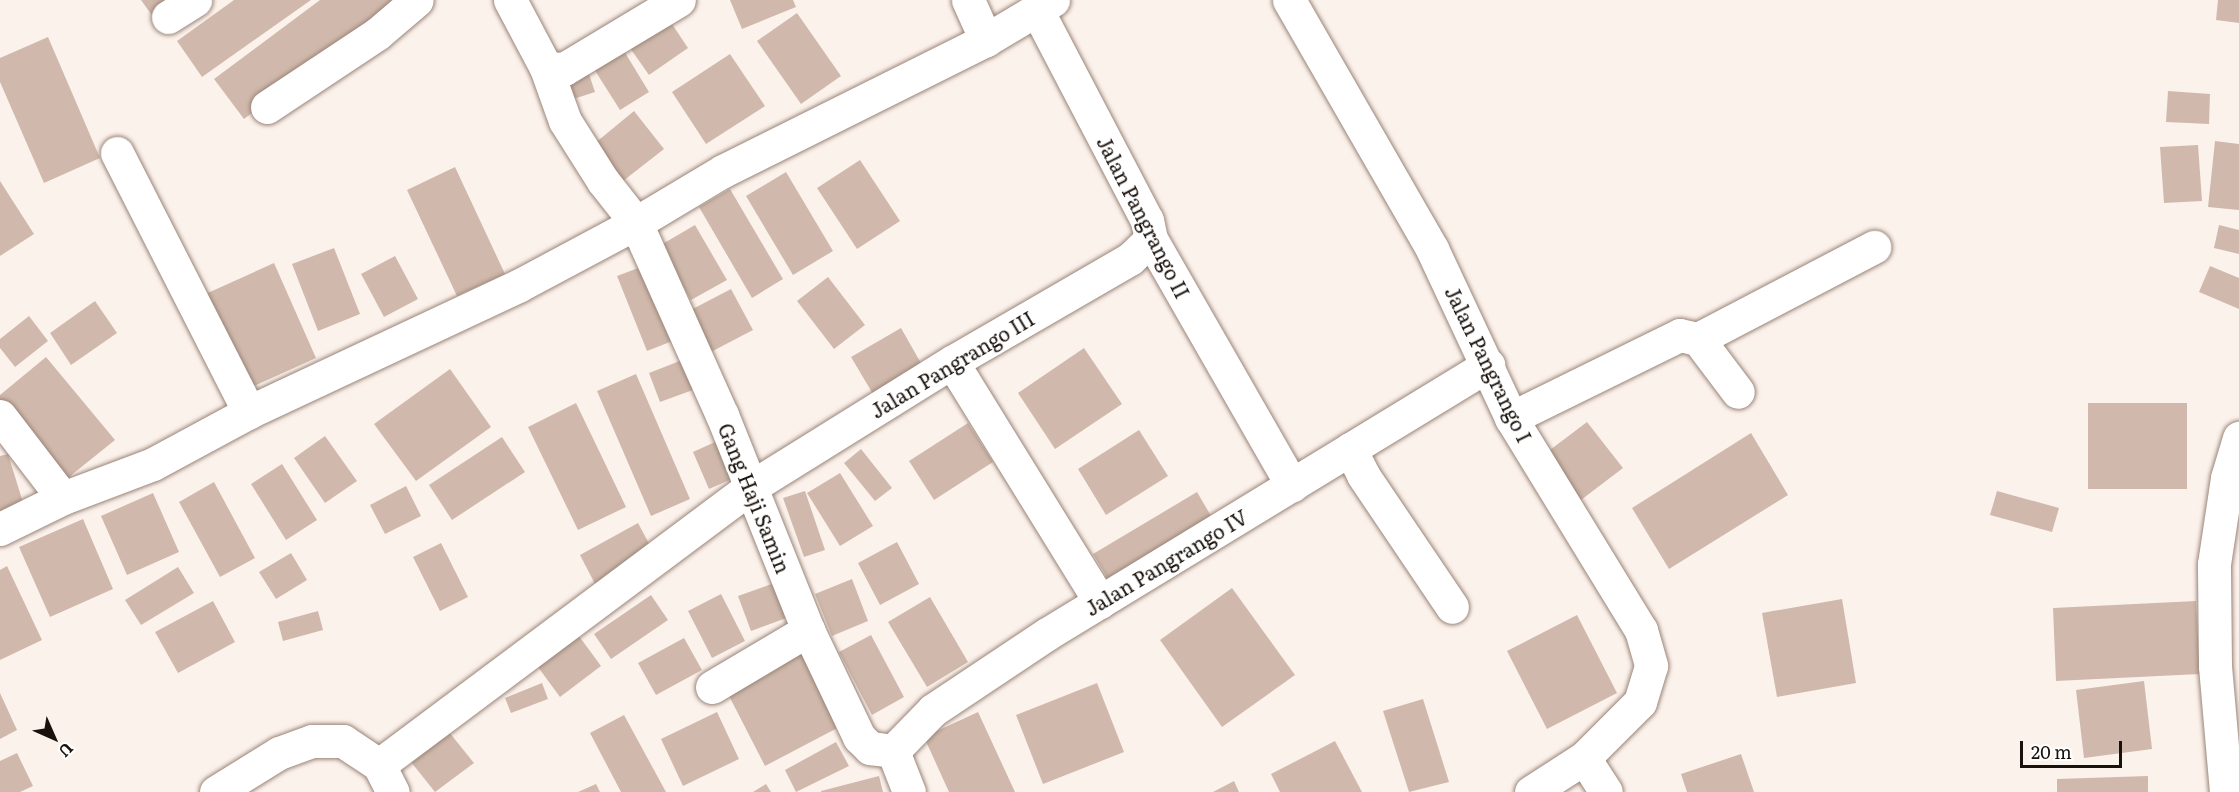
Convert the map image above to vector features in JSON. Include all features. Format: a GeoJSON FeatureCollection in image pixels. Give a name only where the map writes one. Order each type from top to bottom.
{"type":"FeatureCollection","features":[{"type":"Feature","properties":{"kind":"street"},"geometry":{"type":"LineString","coordinates":[[168,18],[195,0]]}},
{"type":"Feature","properties":{"kind":"street"},"geometry":{"type":"LineString","coordinates":[[267,107],[377,34],[417,0]]}},
{"type":"Feature","properties":{"kind":"street","name":"Gang Haji Samin"},"geometry":{"type":"LineString","coordinates":[[510,0],[546,68],[565,121],[603,181],[636,223],[751,487],[808,630],[859,737],[870,748],[893,751]]}},
{"type":"Feature","properties":{"kind":"street"},"geometry":{"type":"LineString","coordinates":[[546,68],[564,69],[679,0]]}},
{"type":"Feature","properties":{"kind":"street"},"geometry":{"type":"LineString","coordinates":[[968,0],[986,40]]}},
{"type":"Feature","properties":{"kind":"street","name":"Jalan Pangrango I"},"geometry":{"type":"LineString","coordinates":[[1289,0],[1432,249],[1511,418],[1641,630],[1651,666],[1640,702],[1584,759],[1531,792]]}},
{"type":"Feature","properties":{"kind":"street"},"geometry":{"type":"LineString","coordinates":[[0,529],[63,498],[153,464],[249,412],[518,286],[636,223],[723,171],[986,40],[1045,5]]}},
{"type":"Feature","properties":{"kind":"street","name":"Jalan Pangrango II"},"geometry":{"type":"LineString","coordinates":[[1045,5],[1147,220],[1151,239],[1292,485]]}},
{"type":"Feature","properties":{"kind":"street"},"geometry":{"type":"LineString","coordinates":[[117,153],[249,412]]}},
{"type":"Feature","properties":{"kind":"street","name":"Jalan Pangrango III"},"geometry":{"type":"LineString","coordinates":[[386,778],[751,487],[952,362],[1130,259],[1151,239]]}},
{"type":"Feature","properties":{"kind":"street"},"geometry":{"type":"LineString","coordinates":[[1511,418],[1680,335],[1698,339],[1874,248]]}},
{"type":"Feature","properties":{"kind":"street"},"geometry":{"type":"LineString","coordinates":[[1698,339],[1738,392]]}},
{"type":"Feature","properties":{"kind":"street"},"geometry":{"type":"LineString","coordinates":[[952,362],[1100,602]]}},
{"type":"Feature","properties":{"kind":"street","name":"Jalan Pangrango IV"},"geometry":{"type":"LineString","coordinates":[[893,751],[933,710],[1100,602],[1488,365]]}},
{"type":"Feature","properties":{"kind":"street"},"geometry":{"type":"LineString","coordinates":[[0,416],[63,498]]}},
{"type":"Feature","properties":{"kind":"street"},"geometry":{"type":"LineString","coordinates":[[2226,792],[2215,666],[2214,564],[2227,477],[2239,438]]}},
{"type":"Feature","properties":{"kind":"street"},"geometry":{"type":"LineString","coordinates":[[1350,449],[1363,475],[1452,607]]}},
{"type":"Feature","properties":{"kind":"street"},"geometry":{"type":"LineString","coordinates":[[712,687],[808,630]]}},
{"type":"Feature","properties":{"kind":"street"},"geometry":{"type":"LineString","coordinates":[[216,792],[279,753],[312,741],[343,741],[386,778]]}},
{"type":"Feature","properties":{"kind":"street"},"geometry":{"type":"LineString","coordinates":[[893,751],[909,792]]}},
{"type":"Feature","properties":{"kind":"street"},"geometry":{"type":"LineString","coordinates":[[1584,759],[1606,792]]}},
{"type":"Feature","properties":{"kind":"building"},"geometry":{"type":"Polygon","coordinates":[[[141,0],[186,0],[156,21],[141,0]]]}},
{"type":"Feature","properties":{"kind":"building"},"geometry":{"type":"Polygon","coordinates":[[[234,0],[311,0],[202,77],[177,41],[234,0]]]}},
{"type":"Feature","properties":{"kind":"building"},"geometry":{"type":"Polygon","coordinates":[[[320,0],[397,0],[400,3],[244,119],[214,79],[320,0]]]}},
{"type":"Feature","properties":{"kind":"building"},"geometry":{"type":"Polygon","coordinates":[[[730,0],[793,0],[796,7],[742,29],[730,0]]]}},
{"type":"Feature","properties":{"kind":"building"},"geometry":{"type":"Polygon","coordinates":[[[2218,0],[2239,0],[2239,23],[2216,20],[2218,0]]]}},
{"type":"Feature","properties":{"kind":"building"},"geometry":{"type":"Polygon","coordinates":[[[797,13],[841,76],[801,104],[757,41],[797,13]]]}},
{"type":"Feature","properties":{"kind":"building"},"geometry":{"type":"Polygon","coordinates":[[[670,21],[688,48],[649,75],[630,48],[670,21]]]}},
{"type":"Feature","properties":{"kind":"building"},"geometry":{"type":"Polygon","coordinates":[[[48,37],[100,158],[44,183],[0,82],[0,58],[48,37]]]}},
{"type":"Feature","properties":{"kind":"building"},"geometry":{"type":"Polygon","coordinates":[[[624,51],[649,92],[620,110],[594,69],[624,51]]]}},
{"type":"Feature","properties":{"kind":"building"},"geometry":{"type":"Polygon","coordinates":[[[730,54],[765,106],[706,144],[672,92],[730,54]]]}},
{"type":"Feature","properties":{"kind":"building"},"geometry":{"type":"Polygon","coordinates":[[[588,71],[595,92],[564,102],[557,80],[588,71]]]}},
{"type":"Feature","properties":{"kind":"building"},"geometry":{"type":"Polygon","coordinates":[[[2168,91],[2210,94],[2209,124],[2166,122],[2168,91]]]}},
{"type":"Feature","properties":{"kind":"building"},"geometry":{"type":"Polygon","coordinates":[[[634,111],[664,149],[623,181],[594,144],[634,111]]]}},
{"type":"Feature","properties":{"kind":"building"},"geometry":{"type":"Polygon","coordinates":[[[2215,141],[2239,144],[2239,210],[2208,207],[2215,141]]]}},
{"type":"Feature","properties":{"kind":"building"},"geometry":{"type":"Polygon","coordinates":[[[2198,145],[2202,201],[2164,203],[2160,147],[2198,145]]]}},
{"type":"Feature","properties":{"kind":"building"},"geometry":{"type":"Polygon","coordinates":[[[860,160],[900,221],[857,249],[817,188],[860,160]]]}},
{"type":"Feature","properties":{"kind":"building"},"geometry":{"type":"Polygon","coordinates":[[[455,167],[505,274],[457,296],[407,190],[455,167]]]}},
{"type":"Feature","properties":{"kind":"building"},"geometry":{"type":"Polygon","coordinates":[[[786,172],[833,251],[793,275],[746,196],[786,172]]]}},
{"type":"Feature","properties":{"kind":"building"},"geometry":{"type":"Polygon","coordinates":[[[0,181],[34,234],[0,256],[0,181]]]}},
{"type":"Feature","properties":{"kind":"building"},"geometry":{"type":"Polygon","coordinates":[[[730,189],[783,279],[752,298],[699,207],[730,189]]]}},
{"type":"Feature","properties":{"kind":"building"},"geometry":{"type":"Polygon","coordinates":[[[695,225],[727,280],[691,300],[659,246],[695,225]]]}},
{"type":"Feature","properties":{"kind":"building"},"geometry":{"type":"Polygon","coordinates":[[[2219,225],[2239,230],[2239,254],[2214,248],[2219,225]]]}},
{"type":"Feature","properties":{"kind":"building"},"geometry":{"type":"Polygon","coordinates":[[[334,248],[360,314],[318,331],[292,264],[334,248]]]}},
{"type":"Feature","properties":{"kind":"building"},"geometry":{"type":"Polygon","coordinates":[[[395,256],[418,299],[384,317],[361,274],[395,256]]]}},
{"type":"Feature","properties":{"kind":"building"},"geometry":{"type":"Polygon","coordinates":[[[274,263],[316,358],[243,391],[201,296],[274,263]]]}},
{"type":"Feature","properties":{"kind":"building"},"geometry":{"type":"Polygon","coordinates":[[[646,265],[675,340],[647,351],[617,276],[646,265]]]}},
{"type":"Feature","properties":{"kind":"building"},"geometry":{"type":"Polygon","coordinates":[[[2210,266],[2239,278],[2239,309],[2199,292],[2210,266]]]}},
{"type":"Feature","properties":{"kind":"building"},"geometry":{"type":"Polygon","coordinates":[[[828,277],[865,325],[834,349],[797,301],[828,277]]]}},
{"type":"Feature","properties":{"kind":"building"},"geometry":{"type":"Polygon","coordinates":[[[731,289],[753,330],[707,354],[685,313],[731,289]]]}},
{"type":"Feature","properties":{"kind":"building"},"geometry":{"type":"Polygon","coordinates":[[[95,301],[117,333],[71,365],[50,333],[95,301]]]}},
{"type":"Feature","properties":{"kind":"building"},"geometry":{"type":"Polygon","coordinates":[[[29,316],[48,341],[15,367],[0,348],[0,339],[29,316]]]}},
{"type":"Feature","properties":{"kind":"building"},"geometry":{"type":"Polygon","coordinates":[[[901,328],[922,365],[873,394],[851,357],[901,328]]]}},
{"type":"Feature","properties":{"kind":"building"},"geometry":{"type":"Polygon","coordinates":[[[1084,348],[1122,404],[1055,449],[1018,393],[1084,348]]]}},
{"type":"Feature","properties":{"kind":"building"},"geometry":{"type":"Polygon","coordinates":[[[46,357],[115,440],[64,481],[0,404],[0,395],[46,357]]]}},
{"type":"Feature","properties":{"kind":"building"},"geometry":{"type":"Polygon","coordinates":[[[690,357],[701,387],[660,402],[649,373],[690,357]]]}},
{"type":"Feature","properties":{"kind":"building"},"geometry":{"type":"Polygon","coordinates":[[[450,369],[491,427],[416,481],[374,424],[450,369]]]}},
{"type":"Feature","properties":{"kind":"building"},"geometry":{"type":"Polygon","coordinates":[[[636,374],[690,499],[651,516],[597,391],[636,374]]]}},
{"type":"Feature","properties":{"kind":"building"},"geometry":{"type":"Polygon","coordinates":[[[576,403],[626,507],[578,530],[528,427],[576,403]]]}},
{"type":"Feature","properties":{"kind":"building"},"geometry":{"type":"Polygon","coordinates":[[[2088,403],[2187,403],[2187,489],[2088,489],[2088,403]]]}},
{"type":"Feature","properties":{"kind":"building"},"geometry":{"type":"Polygon","coordinates":[[[1587,422],[1623,468],[1577,503],[1542,456],[1587,422]]]}},
{"type":"Feature","properties":{"kind":"building"},"geometry":{"type":"Polygon","coordinates":[[[968,423],[993,462],[934,500],[909,461],[968,423]]]}},
{"type":"Feature","properties":{"kind":"building"},"geometry":{"type":"Polygon","coordinates":[[[1139,430],[1168,476],[1106,515],[1078,469],[1139,430]]]}},
{"type":"Feature","properties":{"kind":"building"},"geometry":{"type":"Polygon","coordinates":[[[1751,433],[1788,495],[1669,569],[1632,508],[1751,433]]]}},
{"type":"Feature","properties":{"kind":"building"},"geometry":{"type":"Polygon","coordinates":[[[325,436],[357,481],[325,503],[294,458],[325,436]]]}},
{"type":"Feature","properties":{"kind":"building"},"geometry":{"type":"Polygon","coordinates":[[[502,437],[525,472],[452,520],[429,485],[502,437]]]}},
{"type":"Feature","properties":{"kind":"building"},"geometry":{"type":"Polygon","coordinates":[[[726,437],[743,474],[709,489],[693,452],[726,437]]]}},
{"type":"Feature","properties":{"kind":"building"},"geometry":{"type":"Polygon","coordinates":[[[861,449],[892,488],[875,501],[844,463],[861,449]]]}},
{"type":"Feature","properties":{"kind":"building"},"geometry":{"type":"Polygon","coordinates":[[[8,454],[25,509],[0,516],[0,456],[8,454]]]}},
{"type":"Feature","properties":{"kind":"building"},"geometry":{"type":"Polygon","coordinates":[[[282,464],[317,520],[286,540],[251,484],[282,464]]]}},
{"type":"Feature","properties":{"kind":"building"},"geometry":{"type":"Polygon","coordinates":[[[840,473],[873,526],[840,546],[807,493],[840,473]]]}},
{"type":"Feature","properties":{"kind":"building"},"geometry":{"type":"Polygon","coordinates":[[[214,482],[255,558],[220,577],[179,502],[214,482]]]}},
{"type":"Feature","properties":{"kind":"building"},"geometry":{"type":"Polygon","coordinates":[[[406,486],[421,516],[385,534],[370,505],[406,486]]]}},
{"type":"Feature","properties":{"kind":"building"},"geometry":{"type":"Polygon","coordinates":[[[805,491],[825,550],[804,557],[783,498],[805,491]]]}},
{"type":"Feature","properties":{"kind":"building"},"geometry":{"type":"Polygon","coordinates":[[[1997,491],[2059,508],[2052,532],[1990,515],[1997,491]]]}},
{"type":"Feature","properties":{"kind":"building"},"geometry":{"type":"Polygon","coordinates":[[[1197,492],[1217,526],[1114,589],[1093,554],[1197,492]]]}},
{"type":"Feature","properties":{"kind":"building"},"geometry":{"type":"Polygon","coordinates":[[[153,493],[179,552],[127,575],[101,516],[153,493]]]}},
{"type":"Feature","properties":{"kind":"building"},"geometry":{"type":"Polygon","coordinates":[[[83,519],[113,589],[50,617],[19,547],[83,519]]]}},
{"type":"Feature","properties":{"kind":"building"},"geometry":{"type":"Polygon","coordinates":[[[638,523],[653,551],[595,584],[580,555],[638,523]]]}},
{"type":"Feature","properties":{"kind":"building"},"geometry":{"type":"Polygon","coordinates":[[[897,542],[919,584],[880,605],[858,563],[897,542]]]}},
{"type":"Feature","properties":{"kind":"building"},"geometry":{"type":"Polygon","coordinates":[[[441,543],[468,597],[440,611],[413,557],[441,543]]]}},
{"type":"Feature","properties":{"kind":"building"},"geometry":{"type":"Polygon","coordinates":[[[291,553],[307,580],[276,599],[259,572],[291,553]]]}},
{"type":"Feature","properties":{"kind":"building"},"geometry":{"type":"Polygon","coordinates":[[[7,566],[42,640],[0,660],[0,570],[7,566]]]}},
{"type":"Feature","properties":{"kind":"building"},"geometry":{"type":"Polygon","coordinates":[[[178,567],[194,593],[141,625],[125,600],[178,567]]]}},
{"type":"Feature","properties":{"kind":"building"},"geometry":{"type":"Polygon","coordinates":[[[852,579],[868,621],[832,636],[815,594],[852,579]]]}},
{"type":"Feature","properties":{"kind":"building"},"geometry":{"type":"Polygon","coordinates":[[[777,582],[789,617],[751,631],[738,596],[777,582]]]}},
{"type":"Feature","properties":{"kind":"building"},"geometry":{"type":"Polygon","coordinates":[[[1232,588],[1295,675],[1222,727],[1160,640],[1232,588]]]}},
{"type":"Feature","properties":{"kind":"building"},"geometry":{"type":"Polygon","coordinates":[[[721,594],[745,641],[712,658],[688,611],[721,594]]]}},
{"type":"Feature","properties":{"kind":"building"},"geometry":{"type":"Polygon","coordinates":[[[651,595],[668,620],[611,659],[594,634],[651,595]]]}},
{"type":"Feature","properties":{"kind":"building"},"geometry":{"type":"Polygon","coordinates":[[[930,597],[968,662],[927,687],[888,622],[930,597]]]}},
{"type":"Feature","properties":{"kind":"building"},"geometry":{"type":"Polygon","coordinates":[[[1842,599],[1856,683],[1777,697],[1762,613],[1842,599]]]}},
{"type":"Feature","properties":{"kind":"building"},"geometry":{"type":"Polygon","coordinates":[[[213,601],[235,642],[178,673],[155,632],[213,601]]]}},
{"type":"Feature","properties":{"kind":"building"},"geometry":{"type":"Polygon","coordinates":[[[2196,601],[2200,674],[2056,681],[2053,608],[2196,601]]]}},
{"type":"Feature","properties":{"kind":"building"},"geometry":{"type":"Polygon","coordinates":[[[318,611],[323,630],[283,641],[278,622],[318,611]]]}},
{"type":"Feature","properties":{"kind":"building"},"geometry":{"type":"Polygon","coordinates":[[[1577,615],[1617,693],[1547,729],[1507,651],[1577,615]]]}},
{"type":"Feature","properties":{"kind":"building"},"geometry":{"type":"Polygon","coordinates":[[[576,632],[601,666],[560,697],[535,663],[576,632]]]}},
{"type":"Feature","properties":{"kind":"building"},"geometry":{"type":"Polygon","coordinates":[[[871,635],[904,697],[872,715],[839,652],[871,635]]]}},
{"type":"Feature","properties":{"kind":"building"},"geometry":{"type":"Polygon","coordinates":[[[684,638],[702,670],[656,695],[638,663],[684,638]]]}},
{"type":"Feature","properties":{"kind":"building"},"geometry":{"type":"Polygon","coordinates":[[[807,651],[845,724],[765,766],[727,692],[807,651]]]}},
{"type":"Feature","properties":{"kind":"building"},"geometry":{"type":"Polygon","coordinates":[[[2144,681],[2152,749],[2084,758],[2076,690],[2144,681]]]}},
{"type":"Feature","properties":{"kind":"building"},"geometry":{"type":"Polygon","coordinates":[[[542,683],[548,699],[511,713],[505,698],[542,683]]]}},
{"type":"Feature","properties":{"kind":"building"},"geometry":{"type":"Polygon","coordinates":[[[1097,683],[1124,752],[1043,784],[1016,715],[1097,683]]]}},
{"type":"Feature","properties":{"kind":"building"},"geometry":{"type":"Polygon","coordinates":[[[0,693],[17,730],[0,739],[0,693]]]}},
{"type":"Feature","properties":{"kind":"building"},"geometry":{"type":"Polygon","coordinates":[[[1423,699],[1449,782],[1409,792],[1383,711],[1423,699]]]}},
{"type":"Feature","properties":{"kind":"building"},"geometry":{"type":"Polygon","coordinates":[[[717,712],[739,759],[683,786],[661,739],[717,712]]]}},
{"type":"Feature","properties":{"kind":"building"},"geometry":{"type":"Polygon","coordinates":[[[978,712],[1015,792],[949,792],[924,737],[978,712]]]}},
{"type":"Feature","properties":{"kind":"building"},"geometry":{"type":"Polygon","coordinates":[[[624,715],[666,792],[621,792],[590,733],[624,715]]]}},
{"type":"Feature","properties":{"kind":"building"},"geometry":{"type":"Polygon","coordinates":[[[449,732],[474,763],[435,792],[411,762],[449,732]]]}},
{"type":"Feature","properties":{"kind":"building"},"geometry":{"type":"Polygon","coordinates":[[[1335,741],[1362,792],[1280,792],[1271,774],[1335,741]]]}},
{"type":"Feature","properties":{"kind":"building"},"geometry":{"type":"Polygon","coordinates":[[[836,742],[849,766],[796,792],[785,770],[836,742]]]}},
{"type":"Feature","properties":{"kind":"building"},"geometry":{"type":"Polygon","coordinates":[[[17,753],[33,786],[20,792],[0,792],[0,761],[17,753]]]}},
{"type":"Feature","properties":{"kind":"building"},"geometry":{"type":"Polygon","coordinates":[[[1741,754],[1754,792],[1687,792],[1681,774],[1741,754]]]}},
{"type":"Feature","properties":{"kind":"building"},"geometry":{"type":"Polygon","coordinates":[[[879,776],[883,792],[821,792],[821,791],[879,776]]]}},
{"type":"Feature","properties":{"kind":"building"},"geometry":{"type":"Polygon","coordinates":[[[2148,776],[2148,792],[2057,792],[2057,779],[2148,776]]]}},
{"type":"Feature","properties":{"kind":"building"},"geometry":{"type":"Polygon","coordinates":[[[1234,781],[1239,792],[1213,792],[1234,781]]]}},
{"type":"Feature","properties":{"kind":"building"},"geometry":{"type":"Polygon","coordinates":[[[596,784],[600,792],[578,792],[596,784]]]}},
{"type":"Feature","properties":{"kind":"building"},"geometry":{"type":"Polygon","coordinates":[[[766,784],[771,792],[753,792],[766,784]]]}}]}
